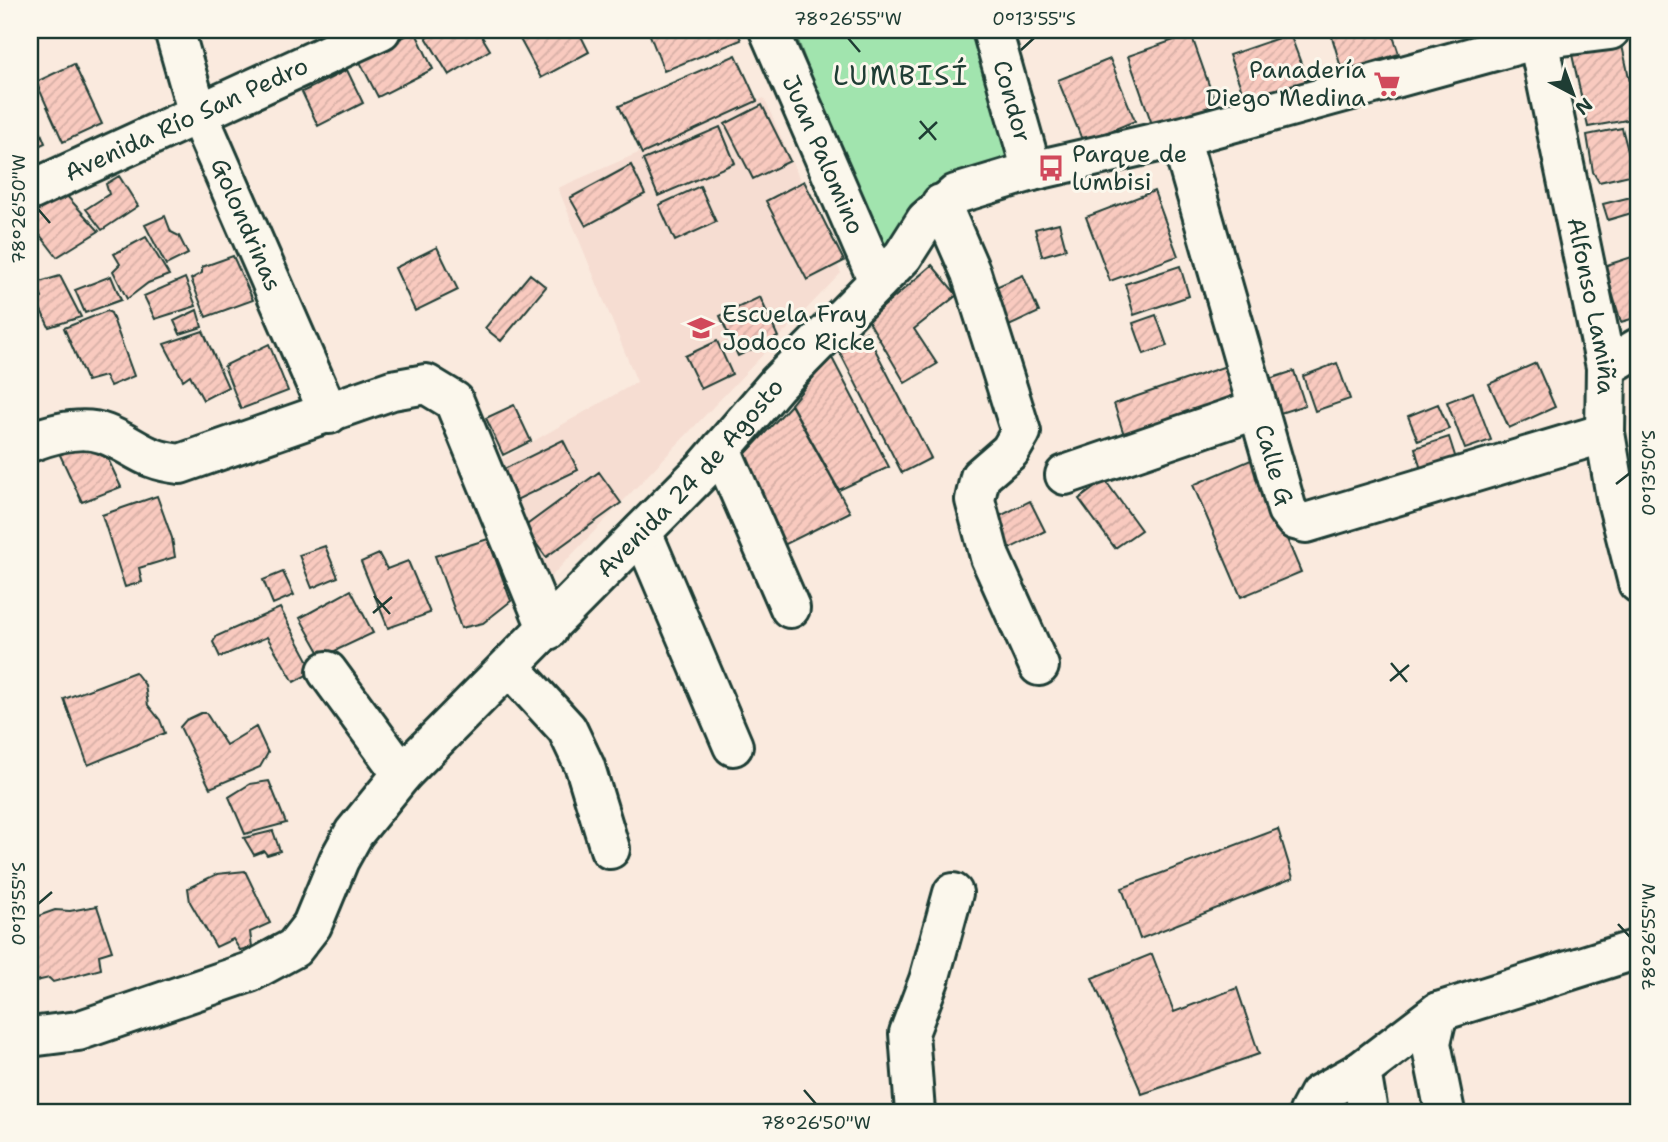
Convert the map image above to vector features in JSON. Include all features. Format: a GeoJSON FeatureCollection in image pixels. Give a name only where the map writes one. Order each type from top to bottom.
{"type":"FeatureCollection","features":[{"type":"Feature","properties":{"kind":"street","name":"Golondrinas"},"geometry":{"type":"LineString","coordinates":[[174,30],[198,114],[329,414]]}},
{"type":"Feature","properties":{"kind":"street","name":"Avenida Río San Pedro"},"geometry":{"type":"LineString","coordinates":[[30,191],[381,30]]}},
{"type":"Feature","properties":{"kind":"street","name":"Juan Palomino"},"geometry":{"type":"LineString","coordinates":[[769,30],[878,281]]}},
{"type":"Feature","properties":{"kind":"street","name":"Condor"},"geometry":{"type":"LineString","coordinates":[[992,30],[1032,172]]}},
{"type":"Feature","properties":{"kind":"street","name":"Avenida 24 de Agosto"},"geometry":{"type":"LineString","coordinates":[[30,1038],[78,1031],[236,977],[272,961],[294,947],[312,925],[339,860],[354,833],[402,774],[548,630],[642,532],[721,449],[777,384],[903,256],[926,220],[941,204],[956,194],[1032,172],[1180,137],[1537,34],[1610,30]]}},
{"type":"Feature","properties":{"kind":"street","name":"Alfonso Lamiña"},"geometry":{"type":"LineString","coordinates":[[1537,34],[1606,367],[1605,433],[1616,497],[1638,583]]}},
{"type":"Feature","properties":{"kind":"street","name":"Calle G"},"geometry":{"type":"LineString","coordinates":[[1180,137],[1287,510],[1294,520],[1306,523],[1605,433]]}},
{"type":"Feature","properties":{"kind":"street"},"geometry":{"type":"LineString","coordinates":[[941,204],[971,273],[1021,432],[1010,451],[981,477],[975,500],[990,557],[1039,666]]}},
{"type":"Feature","properties":{"kind":"street"},"geometry":{"type":"LineString","coordinates":[[1606,367],[1638,348]]}},
{"type":"Feature","properties":{"kind":"street"},"geometry":{"type":"LineString","coordinates":[[30,442],[75,430],[103,433],[155,461],[180,464],[407,385],[426,384],[454,401],[548,630]]}},
{"type":"Feature","properties":{"kind":"street"},"geometry":{"type":"LineString","coordinates":[[1065,475],[1258,409]]}},
{"type":"Feature","properties":{"kind":"street"},"geometry":{"type":"LineString","coordinates":[[721,449],[790,608]]}},
{"type":"Feature","properties":{"kind":"street"},"geometry":{"type":"LineString","coordinates":[[642,532],[733,746]]}},
{"type":"Feature","properties":{"kind":"street"},"geometry":{"type":"LineString","coordinates":[[510,667],[567,729],[585,767],[610,849]]}},
{"type":"Feature","properties":{"kind":"street"},"geometry":{"type":"LineString","coordinates":[[327,671],[402,774]]}},
{"type":"Feature","properties":{"kind":"street"},"geometry":{"type":"LineString","coordinates":[[915,1112],[909,1033],[929,980],[953,893]]}},
{"type":"Feature","properties":{"kind":"street"},"geometry":{"type":"LineString","coordinates":[[1309,1112],[1318,1096],[1361,1071],[1438,1012],[1638,949]]}},
{"type":"Feature","properties":{"kind":"street"},"geometry":{"type":"LineString","coordinates":[[1438,1012],[1431,1043],[1445,1112]]}},
{"type":"Feature","properties":{"kind":"street"},"geometry":{"type":"LineString","coordinates":[[1361,1071],[1368,1112]]}},
{"type":"Feature","properties":{"kind":"shaded area","name":"Escuela Fray Jodoco Ricke"},"geometry":{"type":"Polygon","coordinates":[[[764,98],[841,273],[542,586],[495,463],[637,382],[558,188],[764,98]]]}},
{"type":"Feature","properties":{"kind":"green space"},"geometry":{"type":"Polygon","coordinates":[[[794,30],[973,30],[1016,164],[954,178],[870,261],[831,130],[794,30]]]}},
{"type":"Feature","properties":{"kind":"building"},"geometry":{"type":"Polygon","coordinates":[[[438,30],[478,30],[490,50],[449,75],[426,37],[438,30]]]}},
{"type":"Feature","properties":{"kind":"building"},"geometry":{"type":"Polygon","coordinates":[[[515,30],[578,30],[589,52],[541,78],[515,30]]]}},
{"type":"Feature","properties":{"kind":"building"},"geometry":{"type":"Polygon","coordinates":[[[648,30],[737,30],[741,40],[664,71],[648,30]]]}},
{"type":"Feature","properties":{"kind":"building"},"geometry":{"type":"Polygon","coordinates":[[[1330,30],[1391,30],[1399,54],[1342,71],[1330,30]]]}},
{"type":"Feature","properties":{"kind":"building"},"geometry":{"type":"Polygon","coordinates":[[[415,31],[433,69],[378,97],[359,60],[415,31]]]}},
{"type":"Feature","properties":{"kind":"building"},"geometry":{"type":"Polygon","coordinates":[[[1191,34],[1216,105],[1153,127],[1128,56],[1191,34]]]}},
{"type":"Feature","properties":{"kind":"building"},"geometry":{"type":"Polygon","coordinates":[[[1290,34],[1308,82],[1247,104],[1229,55],[1290,34]]]}},
{"type":"Feature","properties":{"kind":"building"},"geometry":{"type":"Polygon","coordinates":[[[1621,41],[1638,118],[1588,127],[1571,50],[1621,41]]]}},
{"type":"Feature","properties":{"kind":"building"},"geometry":{"type":"Polygon","coordinates":[[[736,55],[757,101],[642,154],[619,106],[736,55]]]}},
{"type":"Feature","properties":{"kind":"building"},"geometry":{"type":"Polygon","coordinates":[[[1110,59],[1135,121],[1083,142],[1058,80],[1110,59]]]}},
{"type":"Feature","properties":{"kind":"building"},"geometry":{"type":"Polygon","coordinates":[[[74,64],[102,124],[63,142],[36,82],[74,64]]]}},
{"type":"Feature","properties":{"kind":"building"},"geometry":{"type":"Polygon","coordinates":[[[347,70],[363,103],[318,126],[302,92],[347,70]]]}},
{"type":"Feature","properties":{"kind":"building"},"geometry":{"type":"Polygon","coordinates":[[[762,105],[790,161],[753,179],[725,124],[762,105]]]}},
{"type":"Feature","properties":{"kind":"building"},"geometry":{"type":"Polygon","coordinates":[[[30,106],[45,143],[30,150],[30,106]]]}},
{"type":"Feature","properties":{"kind":"building"},"geometry":{"type":"Polygon","coordinates":[[[720,127],[735,163],[658,196],[643,160],[720,127]]]}},
{"type":"Feature","properties":{"kind":"building"},"geometry":{"type":"Polygon","coordinates":[[[1622,128],[1634,174],[1599,182],[1593,172],[1587,135],[1622,128]]]}},
{"type":"Feature","properties":{"kind":"building"},"geometry":{"type":"Polygon","coordinates":[[[631,165],[645,194],[586,226],[570,198],[631,165]]]}},
{"type":"Feature","properties":{"kind":"building"},"geometry":{"type":"Polygon","coordinates":[[[119,176],[138,206],[102,230],[86,209],[109,194],[106,184],[119,176]]]}},
{"type":"Feature","properties":{"kind":"building","name":"Escuela Fray Jodoco Ricke"},"geometry":{"type":"Polygon","coordinates":[[[804,181],[844,261],[807,280],[766,201],[804,181]]]}},
{"type":"Feature","properties":{"kind":"building"},"geometry":{"type":"Polygon","coordinates":[[[700,186],[716,222],[675,241],[659,205],[700,186]]]}},
{"type":"Feature","properties":{"kind":"building"},"geometry":{"type":"Polygon","coordinates":[[[1154,191],[1178,256],[1110,281],[1086,217],[1154,191]]]}},
{"type":"Feature","properties":{"kind":"building"},"geometry":{"type":"Polygon","coordinates":[[[65,194],[99,231],[57,257],[30,222],[30,213],[65,194]]]}},
{"type":"Feature","properties":{"kind":"building"},"geometry":{"type":"Polygon","coordinates":[[[1631,197],[1635,212],[1608,220],[1603,204],[1631,197]]]}},
{"type":"Feature","properties":{"kind":"building"},"geometry":{"type":"Polygon","coordinates":[[[165,216],[171,232],[179,236],[188,254],[166,265],[145,225],[165,216]]]}},
{"type":"Feature","properties":{"kind":"building"},"geometry":{"type":"Polygon","coordinates":[[[1059,223],[1066,249],[1042,256],[1035,229],[1059,223]]]}},
{"type":"Feature","properties":{"kind":"building"},"geometry":{"type":"Polygon","coordinates":[[[146,237],[169,275],[148,283],[127,299],[113,271],[120,264],[114,254],[146,237]]]}},
{"type":"Feature","properties":{"kind":"building"},"geometry":{"type":"Polygon","coordinates":[[[437,247],[458,290],[415,311],[395,268],[437,247]]]}},
{"type":"Feature","properties":{"kind":"building"},"geometry":{"type":"Polygon","coordinates":[[[1638,255],[1638,317],[1621,322],[1604,266],[1638,255]]]}},
{"type":"Feature","properties":{"kind":"building"},"geometry":{"type":"Polygon","coordinates":[[[233,256],[253,300],[206,317],[191,279],[202,273],[202,267],[233,256]]]}},
{"type":"Feature","properties":{"kind":"building"},"geometry":{"type":"Polygon","coordinates":[[[932,265],[957,295],[914,329],[937,364],[905,383],[868,320],[932,265]]]}},
{"type":"Feature","properties":{"kind":"building"},"geometry":{"type":"Polygon","coordinates":[[[1180,266],[1189,296],[1134,315],[1125,284],[1180,266]]]}},
{"type":"Feature","properties":{"kind":"building"},"geometry":{"type":"Polygon","coordinates":[[[530,274],[546,287],[501,341],[485,328],[530,274]]]}},
{"type":"Feature","properties":{"kind":"building"},"geometry":{"type":"Polygon","coordinates":[[[1023,275],[1039,312],[998,331],[982,293],[1023,275]]]}},
{"type":"Feature","properties":{"kind":"building"},"geometry":{"type":"Polygon","coordinates":[[[60,276],[81,317],[49,327],[37,302],[42,298],[36,283],[60,276]]]}},
{"type":"Feature","properties":{"kind":"building"},"geometry":{"type":"Polygon","coordinates":[[[111,276],[121,300],[85,313],[75,290],[111,276]]]}},
{"type":"Feature","properties":{"kind":"building"},"geometry":{"type":"Polygon","coordinates":[[[185,278],[196,306],[155,319],[144,296],[185,278]]]}},
{"type":"Feature","properties":{"kind":"building"},"geometry":{"type":"Polygon","coordinates":[[[760,297],[778,337],[738,356],[720,316],[760,297]]]}},
{"type":"Feature","properties":{"kind":"building"},"geometry":{"type":"Polygon","coordinates":[[[197,310],[202,327],[180,334],[174,321],[197,310]]]}},
{"type":"Feature","properties":{"kind":"building"},"geometry":{"type":"Polygon","coordinates":[[[107,311],[111,313],[134,376],[110,386],[105,376],[87,381],[64,328],[107,311]]]}},
{"type":"Feature","properties":{"kind":"building"},"geometry":{"type":"Polygon","coordinates":[[[1156,315],[1167,346],[1144,354],[1133,323],[1156,315]]]}},
{"type":"Feature","properties":{"kind":"building"},"geometry":{"type":"Polygon","coordinates":[[[203,331],[228,387],[203,400],[190,375],[183,380],[164,344],[203,331]]]}},
{"type":"Feature","properties":{"kind":"building"},"geometry":{"type":"Polygon","coordinates":[[[866,332],[931,458],[902,473],[837,347],[866,332]]]}},
{"type":"Feature","properties":{"kind":"building"},"geometry":{"type":"Polygon","coordinates":[[[717,341],[732,374],[701,389],[685,356],[717,341]]]}},
{"type":"Feature","properties":{"kind":"building"},"geometry":{"type":"Polygon","coordinates":[[[269,344],[288,391],[241,409],[224,366],[269,344]]]}},
{"type":"Feature","properties":{"kind":"building"},"geometry":{"type":"Polygon","coordinates":[[[831,356],[889,467],[839,490],[791,404],[831,356]]]}},
{"type":"Feature","properties":{"kind":"building"},"geometry":{"type":"Polygon","coordinates":[[[1337,363],[1350,399],[1315,411],[1303,376],[1337,363]]]}},
{"type":"Feature","properties":{"kind":"building"},"geometry":{"type":"Polygon","coordinates":[[[1536,363],[1555,407],[1509,428],[1489,384],[1536,363]]]}},
{"type":"Feature","properties":{"kind":"building"},"geometry":{"type":"Polygon","coordinates":[[[1229,365],[1241,402],[1126,441],[1114,404],[1229,365]]]}},
{"type":"Feature","properties":{"kind":"building"},"geometry":{"type":"Polygon","coordinates":[[[1294,371],[1305,405],[1277,414],[1266,380],[1294,371]]]}},
{"type":"Feature","properties":{"kind":"building"},"geometry":{"type":"Polygon","coordinates":[[[1473,392],[1491,440],[1465,449],[1447,402],[1473,392]]]}},
{"type":"Feature","properties":{"kind":"building"},"geometry":{"type":"Polygon","coordinates":[[[1438,404],[1449,429],[1418,441],[1408,416],[1438,404]]]}},
{"type":"Feature","properties":{"kind":"building"},"geometry":{"type":"Polygon","coordinates":[[[514,405],[531,441],[503,455],[486,418],[514,405]]]}},
{"type":"Feature","properties":{"kind":"building"},"geometry":{"type":"Polygon","coordinates":[[[791,405],[850,512],[782,546],[739,461],[791,405]]]}},
{"type":"Feature","properties":{"kind":"building"},"geometry":{"type":"Polygon","coordinates":[[[1449,437],[1456,459],[1421,470],[1415,448],[1449,437]]]}},
{"type":"Feature","properties":{"kind":"building"},"geometry":{"type":"Polygon","coordinates":[[[563,440],[578,470],[504,506],[490,476],[563,440]]]}},
{"type":"Feature","properties":{"kind":"building"},"geometry":{"type":"Polygon","coordinates":[[[81,444],[108,459],[121,487],[82,502],[60,455],[81,444]]]}},
{"type":"Feature","properties":{"kind":"building"},"geometry":{"type":"Polygon","coordinates":[[[1253,459],[1301,572],[1241,597],[1193,485],[1253,459]]]}},
{"type":"Feature","properties":{"kind":"building"},"geometry":{"type":"Polygon","coordinates":[[[599,472],[621,503],[546,557],[524,527],[599,472]]]}},
{"type":"Feature","properties":{"kind":"building"},"geometry":{"type":"Polygon","coordinates":[[[1105,480],[1141,530],[1115,548],[1079,499],[1105,480]]]}},
{"type":"Feature","properties":{"kind":"building"},"geometry":{"type":"Polygon","coordinates":[[[157,496],[172,538],[175,557],[139,568],[142,582],[125,587],[102,515],[157,496]]]}},
{"type":"Feature","properties":{"kind":"building"},"geometry":{"type":"Polygon","coordinates":[[[1030,501],[1045,531],[1005,551],[990,521],[1030,501]]]}},
{"type":"Feature","properties":{"kind":"building"},"geometry":{"type":"Polygon","coordinates":[[[488,539],[511,601],[483,623],[461,628],[435,556],[488,539]]]}},
{"type":"Feature","properties":{"kind":"building"},"geometry":{"type":"Polygon","coordinates":[[[325,546],[338,577],[312,588],[299,555],[325,546]]]}},
{"type":"Feature","properties":{"kind":"building"},"geometry":{"type":"Polygon","coordinates":[[[379,554],[387,569],[408,561],[430,613],[388,628],[361,562],[379,554]]]}},
{"type":"Feature","properties":{"kind":"building"},"geometry":{"type":"Polygon","coordinates":[[[283,572],[294,595],[273,604],[263,580],[283,572]]]}},
{"type":"Feature","properties":{"kind":"building"},"geometry":{"type":"Polygon","coordinates":[[[351,590],[373,633],[322,657],[300,618],[351,590]]]}},
{"type":"Feature","properties":{"kind":"building"},"geometry":{"type":"Polygon","coordinates":[[[280,608],[314,671],[294,682],[267,637],[220,657],[213,642],[217,636],[280,608]]]}},
{"type":"Feature","properties":{"kind":"building"},"geometry":{"type":"Polygon","coordinates":[[[135,672],[145,685],[148,705],[160,720],[165,733],[88,765],[64,699],[135,672]]]}},
{"type":"Feature","properties":{"kind":"building"},"geometry":{"type":"Polygon","coordinates":[[[206,713],[226,745],[256,727],[268,753],[260,767],[210,788],[180,727],[186,720],[206,713]]]}},
{"type":"Feature","properties":{"kind":"building"},"geometry":{"type":"Polygon","coordinates":[[[269,781],[286,823],[245,834],[229,797],[250,784],[269,781]]]}},
{"type":"Feature","properties":{"kind":"building"},"geometry":{"type":"Polygon","coordinates":[[[1278,829],[1293,878],[1140,939],[1122,888],[1278,829]]]}},
{"type":"Feature","properties":{"kind":"building"},"geometry":{"type":"Polygon","coordinates":[[[273,831],[280,851],[267,855],[264,851],[254,855],[244,838],[273,831]]]}},
{"type":"Feature","properties":{"kind":"building"},"geometry":{"type":"Polygon","coordinates":[[[245,871],[270,923],[250,932],[252,947],[240,950],[233,939],[216,947],[190,902],[188,888],[217,874],[245,871]]]}},
{"type":"Feature","properties":{"kind":"building"},"geometry":{"type":"Polygon","coordinates":[[[97,906],[112,951],[99,955],[101,969],[53,982],[49,978],[36,981],[30,966],[30,919],[55,910],[70,911],[97,906]]]}},
{"type":"Feature","properties":{"kind":"building"},"geometry":{"type":"Polygon","coordinates":[[[1152,954],[1174,1012],[1237,988],[1259,1054],[1142,1094],[1092,978],[1152,954]]]}},
{"type":"Feature","properties":{"kind":"place","name":"Panadería Diego Medina"},"geometry":{"type":"Point","coordinates":[1387,84]}},
{"type":"Feature","properties":{"kind":"place","name":"Parque de lumbisi"},"geometry":{"type":"Point","coordinates":[1051,168]}},
{"type":"Feature","properties":{"kind":"place","name":"Escuela Fray Jodoco Ricke"},"geometry":{"type":"Point","coordinates":[701,328]}},
{"type":"Feature","properties":{"kind":"district","name":"LUMBISÍ"},"geometry":{"type":"Point","coordinates":[901,75]}}]}
